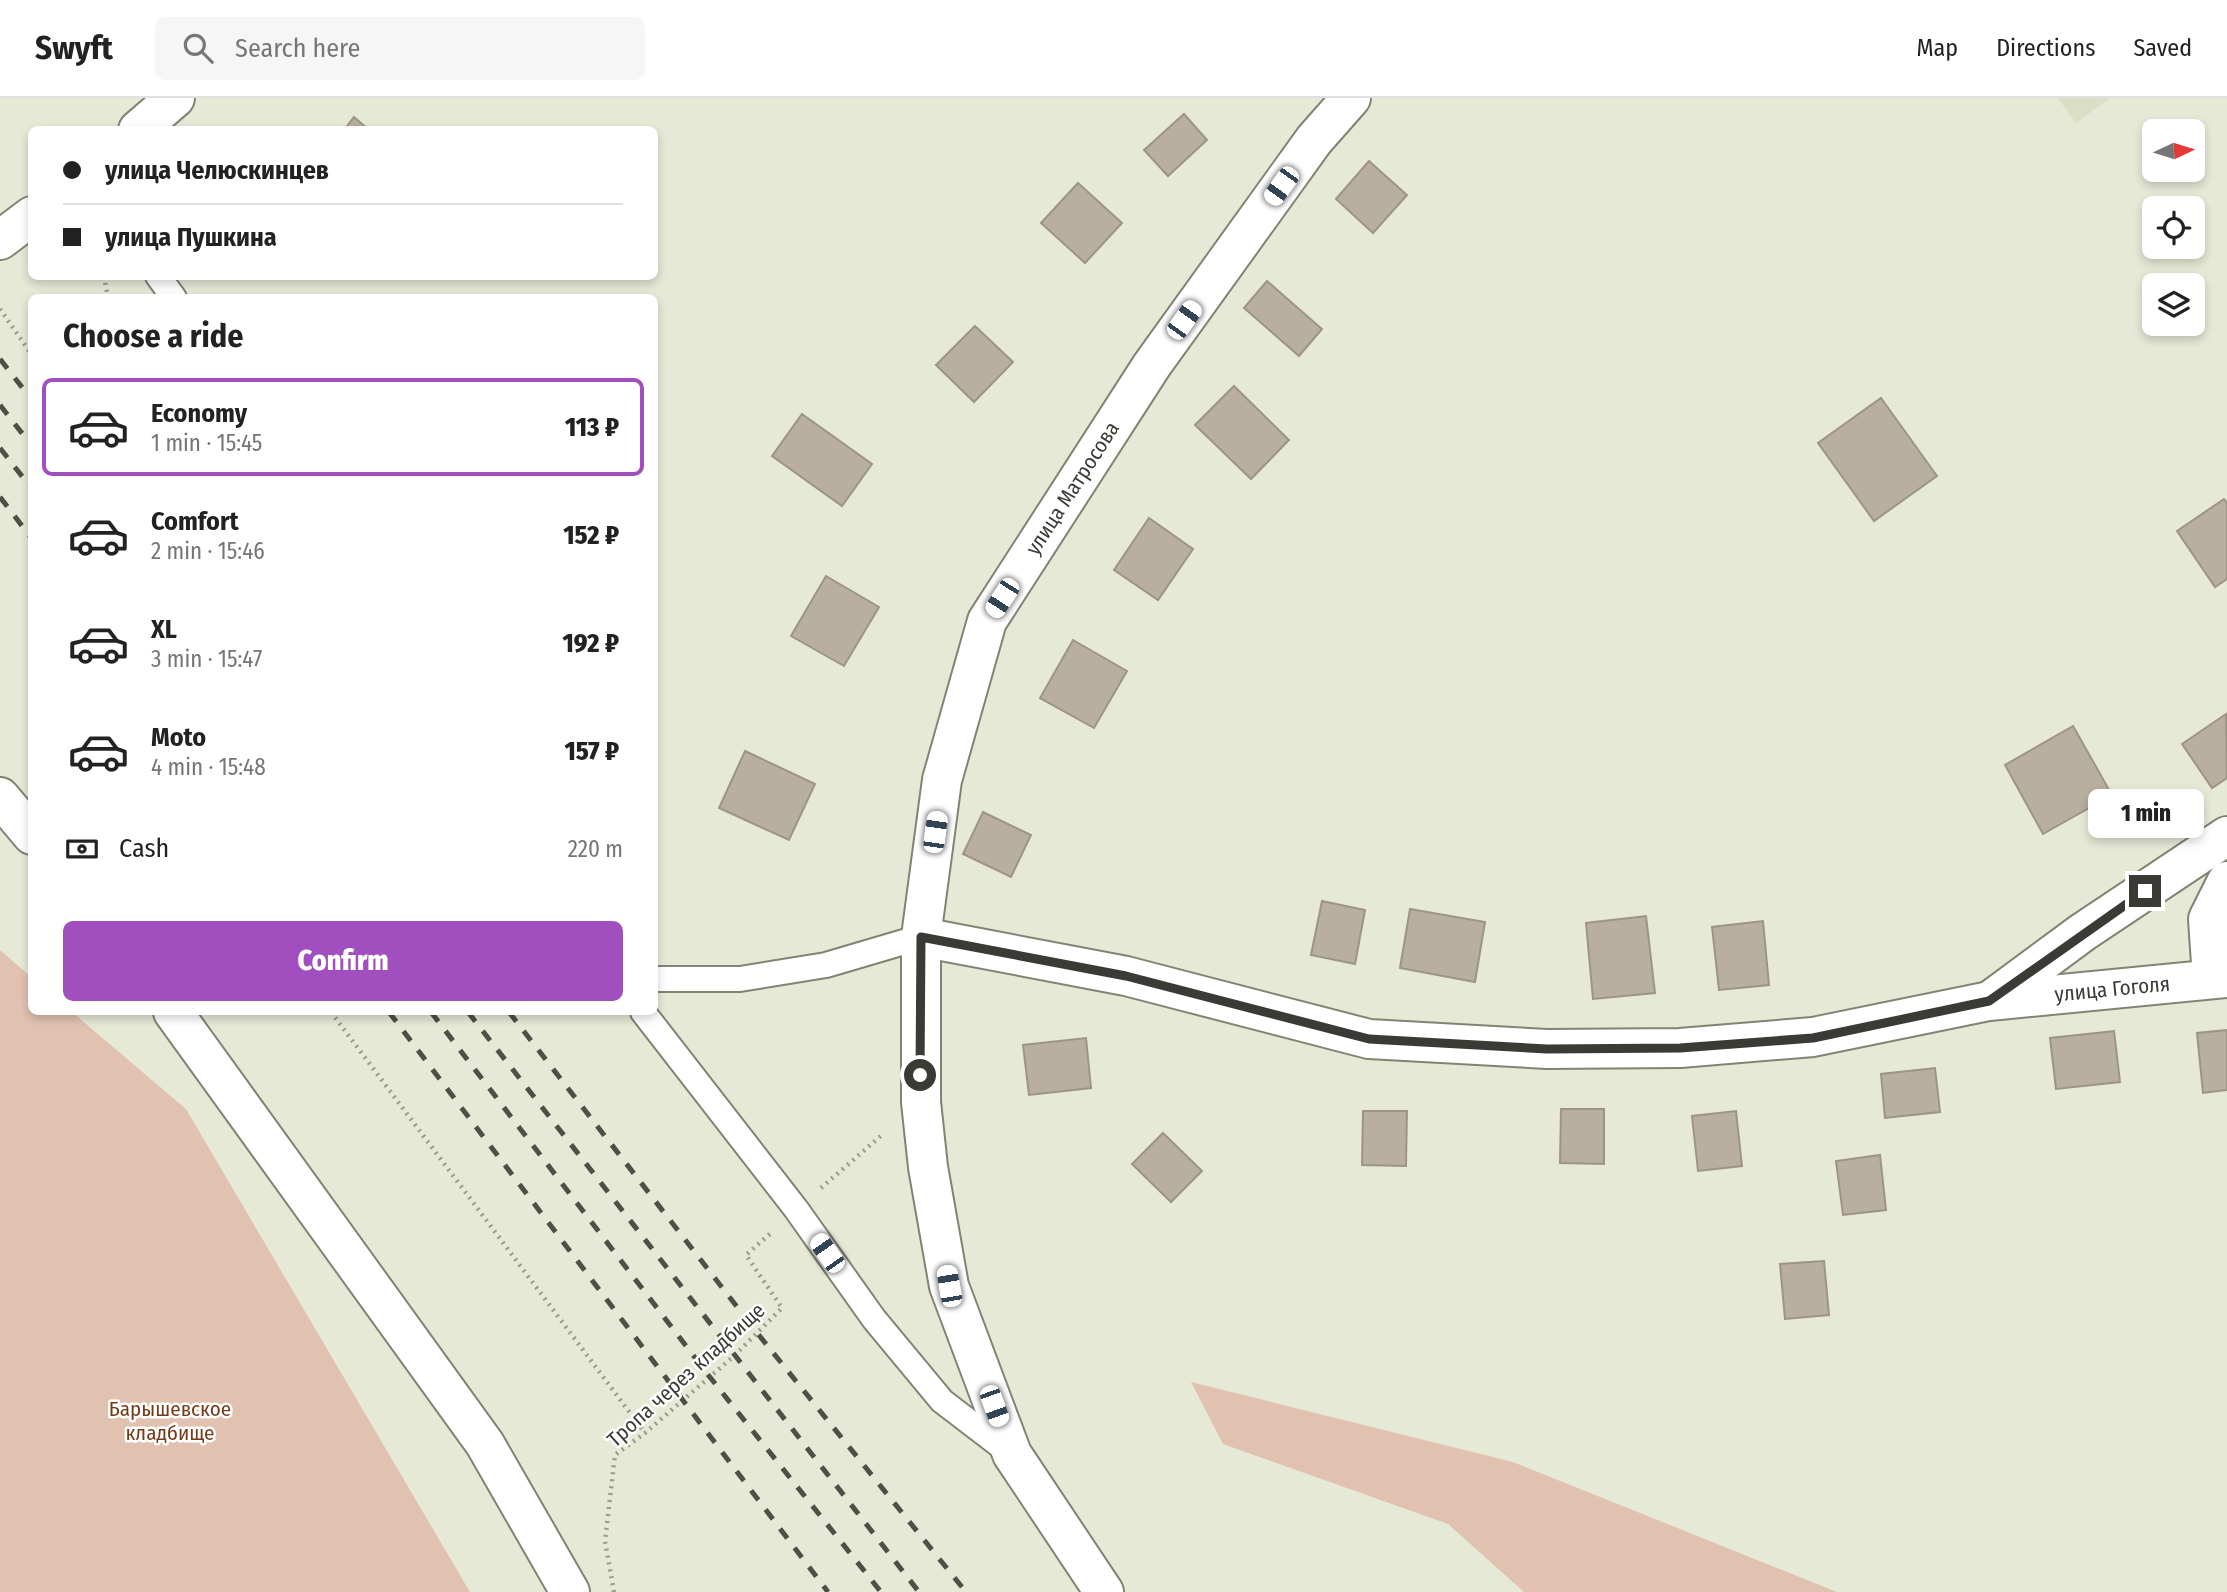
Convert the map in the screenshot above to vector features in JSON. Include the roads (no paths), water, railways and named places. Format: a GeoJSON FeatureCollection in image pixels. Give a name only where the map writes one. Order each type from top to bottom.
{"type":"FeatureCollection","features":[{"type":"Feature","properties":{"kind":"street"},"geometry":{"type":"LineString","coordinates":[[143,126],[175,98]]}},
{"type":"Feature","properties":{"kind":"street","name":"улица Матросова"},"geometry":{"type":"LineString","coordinates":[[1104,1592],[1012,1454],[949,1286],[928,1167],[920,1102],[921,937],[942,780],[987,621],[1152,365],[1314,141],[1351,98]]}},
{"type":"Feature","properties":{"kind":"street"},"geometry":{"type":"LineString","coordinates":[[0,240],[28,219]]}},
{"type":"Feature","properties":{"kind":"street"},"geometry":{"type":"LineString","coordinates":[[0,797],[28,830]]}},
{"type":"Feature","properties":{"kind":"street"},"geometry":{"type":"LineString","coordinates":[[1989,1001],[2083,932],[2227,836]]}},
{"type":"Feature","properties":{"kind":"street"},"geometry":{"type":"LineString","coordinates":[[2219,978],[2208,919],[2227,881]]}},
{"type":"Feature","properties":{"kind":"street","name":"улица Гоголя"},"geometry":{"type":"LineString","coordinates":[[921,937],[1126,976],[1369,1039],[1547,1049],[1680,1048],[1813,1038],[1989,1001],[2219,978]]}},
{"type":"Feature","properties":{"kind":"street"},"geometry":{"type":"LineString","coordinates":[[175,1015],[485,1444],[570,1592]]}},
{"type":"Feature","properties":{"kind":"lane"},"geometry":{"type":"LineString","coordinates":[[658,979],[740,979],[826,965],[921,937]]}},
{"type":"Feature","properties":{"kind":"lane"},"geometry":{"type":"LineString","coordinates":[[645,1015],[796,1209],[874,1319],[942,1401],[1012,1454]]}},
{"type":"Feature","properties":{"kind":"railway"},"geometry":{"type":"LineString","coordinates":[[0,359],[28,395]]}},
{"type":"Feature","properties":{"kind":"railway"},"geometry":{"type":"LineString","coordinates":[[0,405],[28,441]]}},
{"type":"Feature","properties":{"kind":"railway"},"geometry":{"type":"LineString","coordinates":[[0,448],[28,484]]}},
{"type":"Feature","properties":{"kind":"railway"},"geometry":{"type":"LineString","coordinates":[[0,497],[28,534]]}},
{"type":"Feature","properties":{"kind":"railway"},"geometry":{"type":"LineString","coordinates":[[391,1015],[828,1592]]}},
{"type":"Feature","properties":{"kind":"railway"},"geometry":{"type":"LineString","coordinates":[[433,1015],[709,1376],[881,1592]]}},
{"type":"Feature","properties":{"kind":"railway"},"geometry":{"type":"LineString","coordinates":[[470,1015],[919,1592]]}},
{"type":"Feature","properties":{"kind":"railway"},"geometry":{"type":"LineString","coordinates":[[511,1015],[758,1334],[966,1592]]}},
{"type":"Feature","properties":{"kind":"park label","name":"Барышевское кладбище"},"geometry":{"type":"Point","coordinates":[170,1421]}}]}
